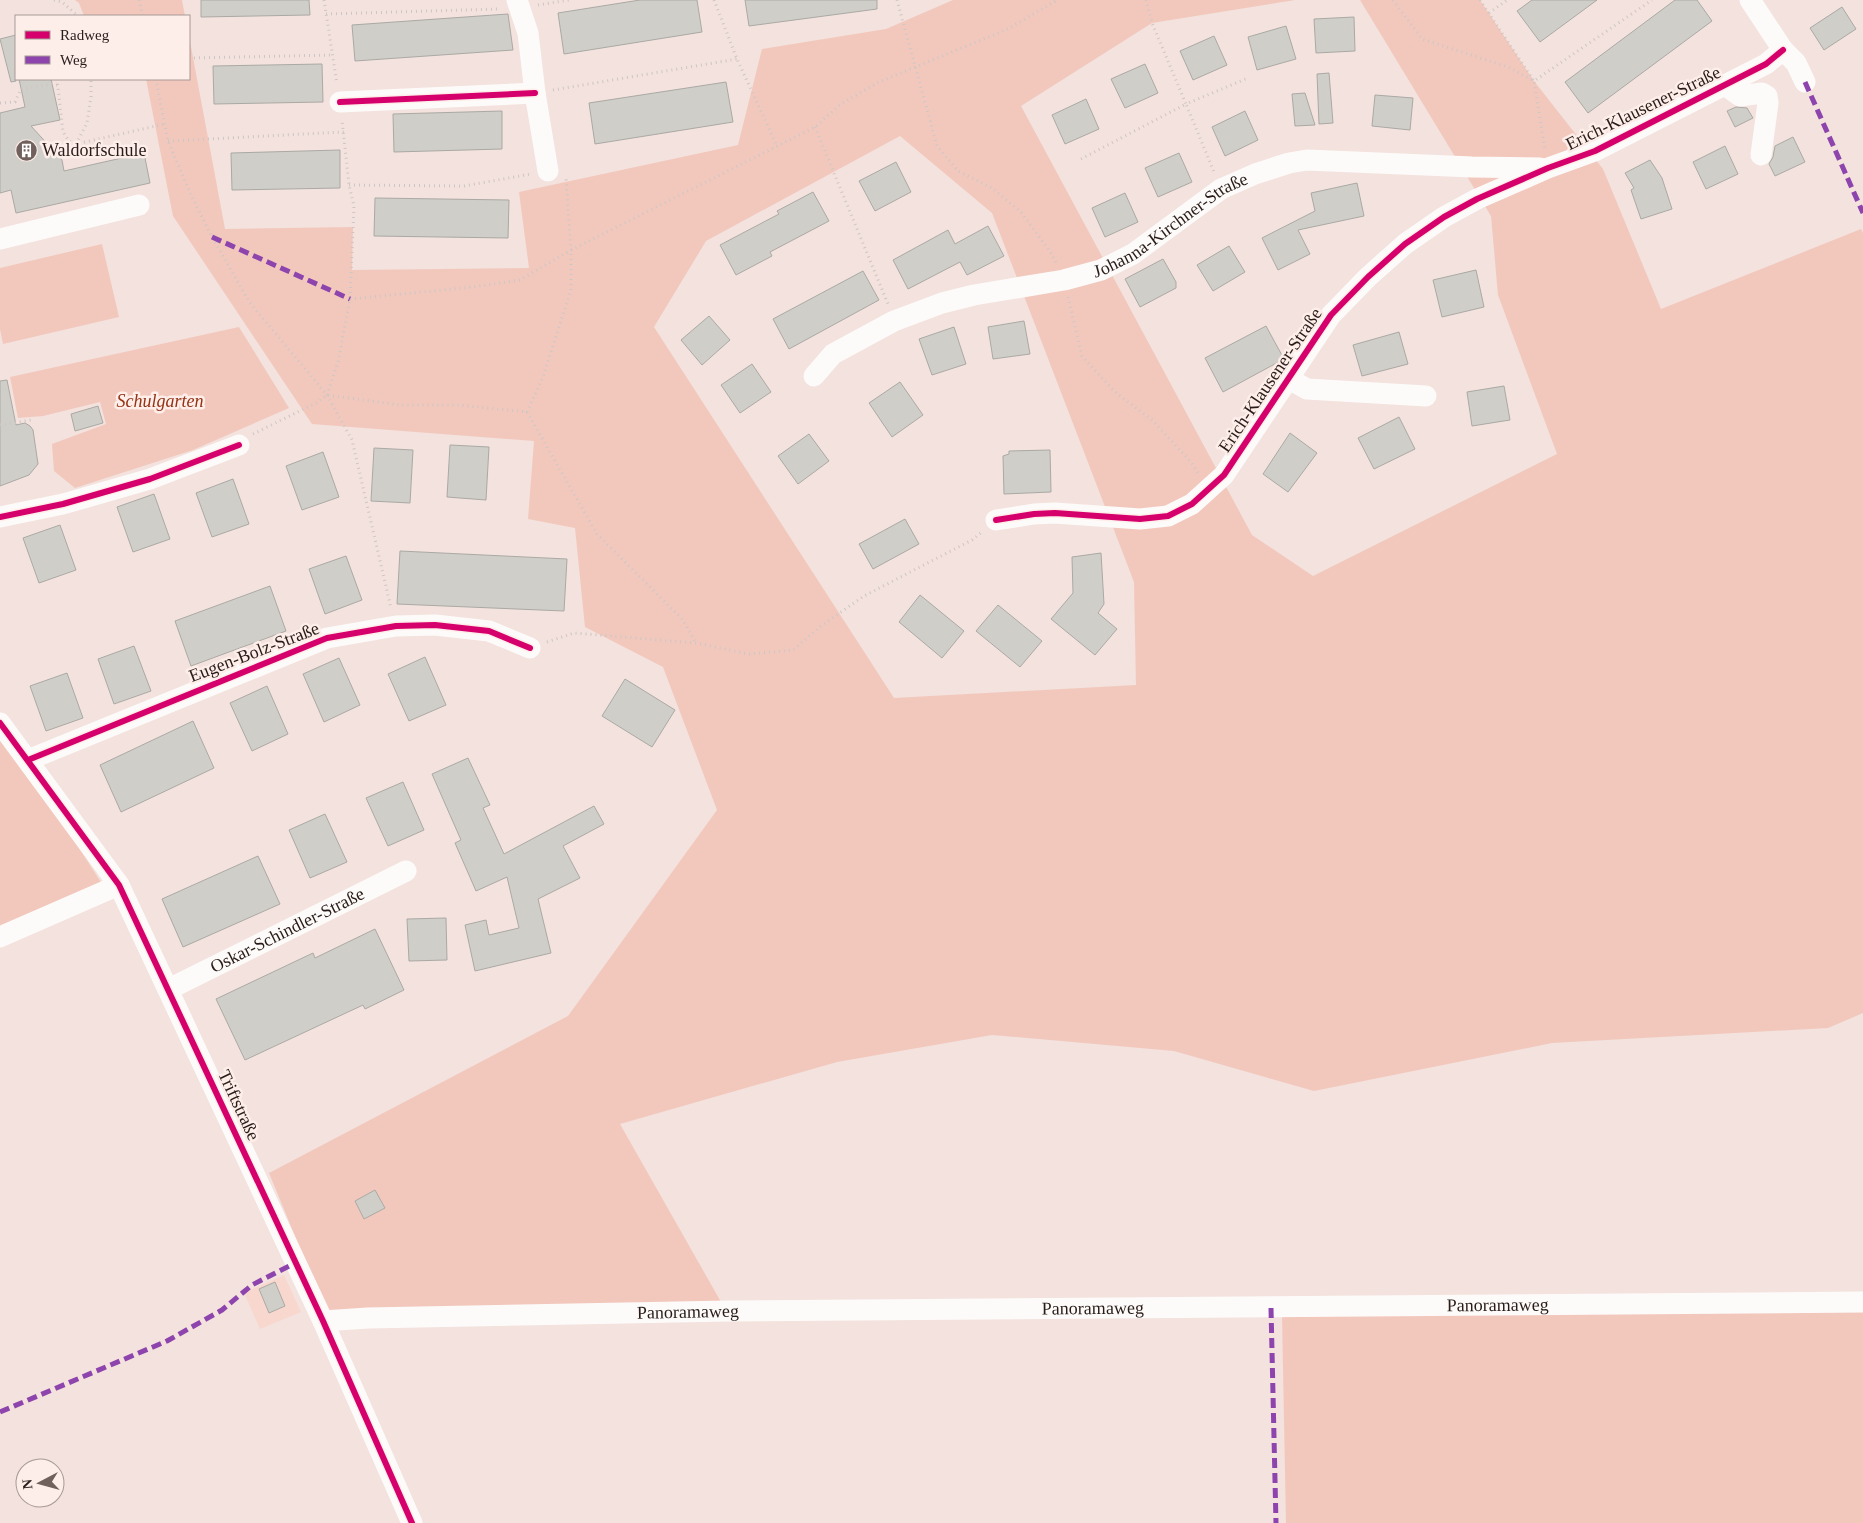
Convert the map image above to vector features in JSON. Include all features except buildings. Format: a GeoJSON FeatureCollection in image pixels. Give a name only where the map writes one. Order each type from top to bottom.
{"type":"FeatureCollection","features":[{"type":"Feature","properties":{"kind":"street"},"geometry":{"type":"LineString","coordinates":[[1750,0],[1784,50],[1796,63],[1805,82]]}},
{"type":"Feature","properties":{"kind":"street"},"geometry":{"type":"LineString","coordinates":[[519,4],[528,33],[535,93],[548,171]]}},
{"type":"Feature","properties":{"kind":"street","name":"Erich-Klausener-Straße"},"geometry":{"type":"LineString","coordinates":[[996,520],[1055,513],[1140,519],[1168,516],[1192,504],[1224,475],[1331,315],[1368,277],[1405,244],[1444,217],[1477,199],[1548,168],[1595,151],[1726,86],[1766,64],[1784,50]]}},
{"type":"Feature","properties":{"kind":"street"},"geometry":{"type":"LineString","coordinates":[[1726,86],[1740,96],[1762,93],[1767,96],[1768,103],[1761,155]]}},
{"type":"Feature","properties":{"kind":"street"},"geometry":{"type":"LineString","coordinates":[[340,102],[535,93]]}},
{"type":"Feature","properties":{"kind":"street","name":"Johanna-Kirchner-Straße"},"geometry":{"type":"LineString","coordinates":[[814,376],[833,354],[894,321],[942,303],[974,295],[1064,280],[1101,270],[1133,254],[1221,189],[1255,174],[1289,163],[1307,160],[1472,167],[1548,168]]}},
{"type":"Feature","properties":{"kind":"street"},"geometry":{"type":"LineString","coordinates":[[0,239],[139,205]]}},
{"type":"Feature","properties":{"kind":"street"},"geometry":{"type":"LineString","coordinates":[[1289,379],[1307,389],[1426,396]]}},
{"type":"Feature","properties":{"kind":"street"},"geometry":{"type":"LineString","coordinates":[[0,517],[63,504],[150,479],[239,445]]}},
{"type":"Feature","properties":{"kind":"street","name":"Eugen-Bolz-Straße"},"geometry":{"type":"LineString","coordinates":[[28,760],[327,638],[396,626],[435,624],[489,631],[530,648]]}},
{"type":"Feature","properties":{"kind":"street","name":"Triftstraße"},"geometry":{"type":"LineString","coordinates":[[0,723],[120,885],[322,1321],[412,1523]]}},
{"type":"Feature","properties":{"kind":"street","name":"Oskar-Schindler-Straße"},"geometry":{"type":"LineString","coordinates":[[169,989],[406,871]]}},
{"type":"Feature","properties":{"kind":"street"},"geometry":{"type":"LineString","coordinates":[[0,937],[120,885]]}},
{"type":"Feature","properties":{"kind":"street","name":"Panoramaweg"},"geometry":{"type":"LineString","coordinates":[[322,1321],[378,1318],[739,1311],[1863,1302]]}},
{"type":"Feature","properties":{"kind":"path"},"geometry":{"type":"LineString","coordinates":[[54,0],[62,2],[77,15]]}},
{"type":"Feature","properties":{"kind":"path"},"geometry":{"type":"LineString","coordinates":[[138,0],[143,15]]}},
{"type":"Feature","properties":{"kind":"path"},"geometry":{"type":"LineString","coordinates":[[239,445],[257,430],[318,402],[327,395],[338,362],[350,298],[354,206],[349,185],[340,102],[324,0]]}},
{"type":"Feature","properties":{"kind":"path"},"geometry":{"type":"LineString","coordinates":[[326,14],[569,0]]}},
{"type":"Feature","properties":{"kind":"path"},"geometry":{"type":"LineString","coordinates":[[714,0],[777,146]]}},
{"type":"Feature","properties":{"kind":"path"},"geometry":{"type":"LineString","coordinates":[[897,0],[937,146],[958,171],[992,188],[1020,212],[1051,253],[1064,280],[1082,356],[1114,392],[1152,420],[1191,462],[1208,491]]}},
{"type":"Feature","properties":{"kind":"path"},"geometry":{"type":"LineString","coordinates":[[350,298],[473,287],[520,280],[571,250],[815,128],[841,104],[878,82],[1008,29],[1057,0]]}},
{"type":"Feature","properties":{"kind":"path"},"geometry":{"type":"LineString","coordinates":[[1146,0],[1152,23],[1221,189]]}},
{"type":"Feature","properties":{"kind":"path"},"geometry":{"type":"LineString","coordinates":[[1393,0],[1422,39],[1508,67],[1534,81]]}},
{"type":"Feature","properties":{"kind":"path"},"geometry":{"type":"LineString","coordinates":[[1480,0],[1534,81],[1548,168]]}},
{"type":"Feature","properties":{"kind":"path"},"geometry":{"type":"LineString","coordinates":[[1489,13],[1507,0]]}},
{"type":"Feature","properties":{"kind":"path"},"geometry":{"type":"LineString","coordinates":[[1534,81],[1652,0]]}},
{"type":"Feature","properties":{"kind":"path"},"geometry":{"type":"LineString","coordinates":[[190,58],[333,55]]}},
{"type":"Feature","properties":{"kind":"path"},"geometry":{"type":"LineString","coordinates":[[535,93],[738,58]]}},
{"type":"Feature","properties":{"kind":"path"},"geometry":{"type":"LineString","coordinates":[[1080,159],[1186,104],[1248,78]]}},
{"type":"Feature","properties":{"kind":"path"},"geometry":{"type":"LineString","coordinates":[[57,80],[63,132],[69,141],[76,144],[165,124]]}},
{"type":"Feature","properties":{"kind":"path"},"geometry":{"type":"LineString","coordinates":[[76,144],[87,123],[91,80]]}},
{"type":"Feature","properties":{"kind":"path"},"geometry":{"type":"LineString","coordinates":[[156,80],[168,141],[191,195],[212,237],[250,303],[327,395],[352,440],[396,626]]}},
{"type":"Feature","properties":{"kind":"path"},"geometry":{"type":"LineString","coordinates":[[0,103],[15,102],[21,89],[52,84],[58,85]]}},
{"type":"Feature","properties":{"kind":"path"},"geometry":{"type":"LineString","coordinates":[[815,128],[894,321]]}},
{"type":"Feature","properties":{"kind":"path"},"geometry":{"type":"LineString","coordinates":[[168,141],[344,132]]}},
{"type":"Feature","properties":{"kind":"path"},"geometry":{"type":"LineString","coordinates":[[349,185],[464,186],[548,171],[566,176],[571,250],[570,290],[543,377],[527,412]]}},
{"type":"Feature","properties":{"kind":"path"},"geometry":{"type":"LineString","coordinates":[[327,395],[400,405],[458,404],[527,412]]}},
{"type":"Feature","properties":{"kind":"path"},"geometry":{"type":"LineString","coordinates":[[527,412],[597,534],[683,620],[696,644]]}},
{"type":"Feature","properties":{"kind":"path"},"geometry":{"type":"LineString","coordinates":[[0,425],[31,420]]}},
{"type":"Feature","properties":{"kind":"path"},"geometry":{"type":"LineString","coordinates":[[530,648],[574,633],[696,644],[749,654],[793,650],[821,626],[864,596],[972,540],[996,520]]}},
{"type":"Feature","properties":{"kind":"shaded area"},"geometry":{"type":"Polygon","coordinates":[[[284,1275],[301,1312],[260,1329],[244,1293],[284,1275]]]}},
{"type":"Feature","properties":{"kind":"green space"},"geometry":{"type":"Polygon","coordinates":[[[75,0],[182,0],[185,15],[84,15],[79,3],[75,0]]]}},
{"type":"Feature","properties":{"kind":"green space"},"geometry":{"type":"Polygon","coordinates":[[[953,0],[1295,0],[1152,23],[1021,106],[1252,535],[1313,576],[1557,454],[1498,295],[1491,216],[1360,0],[1480,0],[1534,81],[1603,169],[1661,309],[1861,229],[1863,233],[1863,1013],[1828,1028],[1552,1043],[1314,1091],[1174,1051],[992,1035],[837,1062],[620,1124],[721,1302],[327,1314],[269,1173],[568,1016],[717,810],[663,667],[585,627],[575,528],[528,519],[534,441],[312,424],[173,216],[146,80],[190,80],[190,41],[225,229],[353,227],[352,270],[529,268],[519,192],[738,145],[762,49],[886,29],[953,0]],[[900,136],[706,241],[654,327],[894,698],[1136,685],[1134,582],[992,213],[900,136]]]}},
{"type":"Feature","properties":{"kind":"green space"},"geometry":{"type":"Polygon","coordinates":[[[102,244],[119,317],[3,344],[0,329],[0,268],[102,244]]]}},
{"type":"Feature","properties":{"kind":"green space","name":"Schulgarten"},"geometry":{"type":"Polygon","coordinates":[[[239,327],[289,408],[193,450],[75,488],[54,471],[52,444],[106,424],[100,402],[43,416],[18,418],[10,377],[239,327]]]}},
{"type":"Feature","properties":{"kind":"green space"},"geometry":{"type":"Polygon","coordinates":[[[0,731],[25,763],[111,898],[0,946],[0,731]]]}},
{"type":"Feature","properties":{"kind":"green space"},"geometry":{"type":"Polygon","coordinates":[[[1863,1312],[1863,1523],[1286,1523],[1282,1315],[1863,1312]]]}},
{"type":"Feature","properties":{"kind":"marked path"},"geometry":{"type":"LineString","coordinates":[[1805,82],[1863,213]]}},
{"type":"Feature","properties":{"kind":"marked path"},"geometry":{"type":"LineString","coordinates":[[212,237],[350,299]]}},
{"type":"Feature","properties":{"kind":"marked path"},"geometry":{"type":"LineString","coordinates":[[0,1412],[167,1341],[222,1310],[252,1285],[295,1263]]}},
{"type":"Feature","properties":{"kind":"marked path"},"geometry":{"type":"LineString","coordinates":[[1271,1308],[1276,1523]]}},
{"type":"Feature","properties":{"kind":"cycle path"},"geometry":{"type":"LineString","coordinates":[[996,520],[1055,513],[1140,519],[1168,516],[1192,504],[1224,475],[1331,315],[1368,277],[1405,244],[1444,217],[1477,199],[1548,168],[1595,151],[1766,64],[1783,50]]}},
{"type":"Feature","properties":{"kind":"cycle path"},"geometry":{"type":"LineString","coordinates":[[340,102],[535,93]]}},
{"type":"Feature","properties":{"kind":"cycle path"},"geometry":{"type":"LineString","coordinates":[[0,517],[63,504],[150,479],[239,445]]}},
{"type":"Feature","properties":{"kind":"cycle path"},"geometry":{"type":"LineString","coordinates":[[28,760],[327,638],[396,626],[435,625],[489,631],[530,648]]}},
{"type":"Feature","properties":{"kind":"cycle path"},"geometry":{"type":"LineString","coordinates":[[0,723],[119,885],[323,1321],[412,1523]]}},
{"type":"Feature","properties":{"kind":"place","name":"Waldorfschule"},"geometry":{"type":"Point","coordinates":[26,150]}}]}
